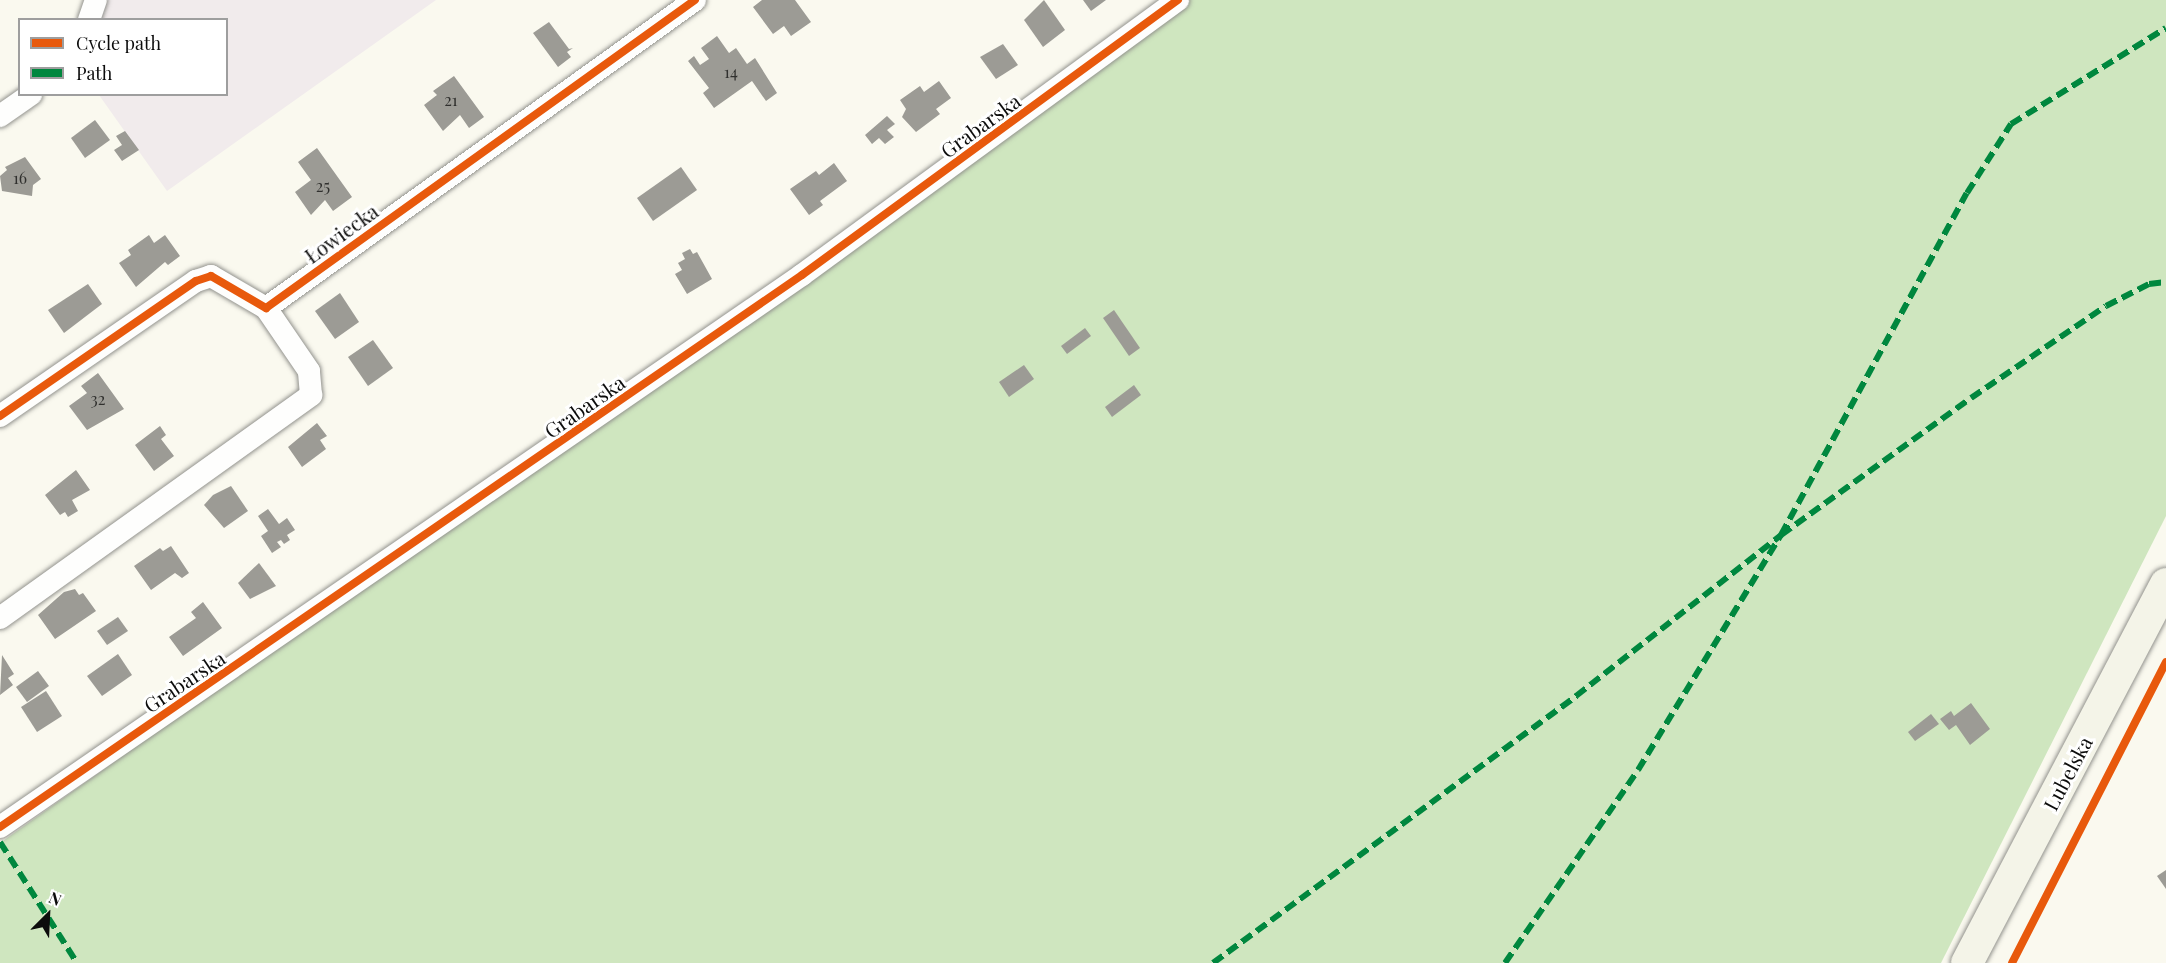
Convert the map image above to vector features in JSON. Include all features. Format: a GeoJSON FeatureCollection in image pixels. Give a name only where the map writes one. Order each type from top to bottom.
{"type":"FeatureCollection","features":[{"type":"Feature","properties":{"kind":"main road","name":"Lubelska"},"geometry":{"type":"LineString","coordinates":[[1967,963],[2166,584]]}},
{"type":"Feature","properties":{"kind":"street"},"geometry":{"type":"LineString","coordinates":[[90,18],[96,0]]}},
{"type":"Feature","properties":{"kind":"street","name":"Łowiecka"},"geometry":{"type":"LineString","coordinates":[[266,308],[695,0]]}},
{"type":"Feature","properties":{"kind":"street","name":"Grabarska"},"geometry":{"type":"LineString","coordinates":[[0,827],[802,275],[1178,0]]}},
{"type":"Feature","properties":{"kind":"street"},"geometry":{"type":"LineString","coordinates":[[0,116],[27,96]]}},
{"type":"Feature","properties":{"kind":"street"},"geometry":{"type":"LineString","coordinates":[[0,416],[196,281],[211,276],[266,308],[309,371],[313,384],[311,395],[0,618]]}},
{"type":"Feature","properties":{"kind":"shaded area"},"geometry":{"type":"Polygon","coordinates":[[[106,0],[436,0],[167,191],[100,96],[228,96],[228,18],[100,18],[106,0]]]}},
{"type":"Feature","properties":{"kind":"green space"},"geometry":{"type":"Polygon","coordinates":[[[1188,0],[2166,0],[2166,516],[1941,963],[0,963],[0,843],[1188,0]]]}},
{"type":"Feature","properties":{"kind":"building"},"geometry":{"type":"Polygon","coordinates":[[[762,0],[795,0],[811,22],[791,36],[784,26],[773,34],[753,7],[762,0]]]}},
{"type":"Feature","properties":{"kind":"building"},"geometry":{"type":"Polygon","coordinates":[[[1044,0],[1065,30],[1043,47],[1024,20],[1044,0]]]}},
{"type":"Feature","properties":{"kind":"building"},"geometry":{"type":"Polygon","coordinates":[[[1083,0],[1106,0],[1091,11],[1083,0]]]}},
{"type":"Feature","properties":{"kind":"building"},"geometry":{"type":"Polygon","coordinates":[[[549,22],[569,49],[573,48],[567,52],[571,57],[558,67],[533,33],[549,22]]]}},
{"type":"Feature","properties":{"kind":"building"},"geometry":{"type":"Polygon","coordinates":[[[717,36],[729,53],[736,48],[747,64],[755,58],[777,93],[766,101],[752,81],[714,108],[703,93],[709,88],[688,61],[694,56],[700,65],[709,59],[701,48],[717,36]]]}},
{"type":"Feature","properties":{"kind":"building"},"geometry":{"type":"Polygon","coordinates":[[[1003,44],[1018,65],[996,79],[980,57],[1003,44]]]}},
{"type":"Feature","properties":{"kind":"building"},"geometry":{"type":"Polygon","coordinates":[[[454,76],[484,117],[469,128],[460,115],[443,131],[424,105],[437,95],[433,91],[454,76]]]}},
{"type":"Feature","properties":{"kind":"building"},"geometry":{"type":"Polygon","coordinates":[[[939,81],[951,98],[936,109],[940,114],[916,132],[902,117],[906,109],[900,100],[920,86],[924,92],[939,81]]]}},
{"type":"Feature","properties":{"kind":"building"},"geometry":{"type":"Polygon","coordinates":[[[887,116],[895,124],[887,130],[894,137],[885,144],[879,138],[872,144],[865,135],[887,116]]]}},
{"type":"Feature","properties":{"kind":"building"},"geometry":{"type":"Polygon","coordinates":[[[95,120],[110,140],[85,158],[71,138],[95,120]]]}},
{"type":"Feature","properties":{"kind":"building"},"geometry":{"type":"Polygon","coordinates":[[[125,131],[139,150],[122,161],[114,150],[122,145],[116,136],[125,131]]]}},
{"type":"Feature","properties":{"kind":"building"},"geometry":{"type":"Polygon","coordinates":[[[317,148],[352,197],[333,211],[325,200],[311,215],[295,192],[311,180],[298,162],[317,148]]]}},
{"type":"Feature","properties":{"kind":"building"},"geometry":{"type":"Polygon","coordinates":[[[25,157],[41,179],[33,185],[32,196],[2,191],[0,176],[7,170],[5,167],[25,157]]]}},
{"type":"Feature","properties":{"kind":"building"},"geometry":{"type":"Polygon","coordinates":[[[834,163],[847,181],[820,201],[823,205],[809,215],[790,189],[816,171],[819,175],[834,163]]]}},
{"type":"Feature","properties":{"kind":"building"},"geometry":{"type":"Polygon","coordinates":[[[681,167],[697,190],[653,221],[637,198],[681,167]]]}},
{"type":"Feature","properties":{"kind":"building"},"geometry":{"type":"Polygon","coordinates":[[[149,235],[154,243],[165,235],[180,256],[168,265],[165,262],[136,287],[119,263],[131,255],[128,250],[149,235]]]}},
{"type":"Feature","properties":{"kind":"building"},"geometry":{"type":"Polygon","coordinates":[[[690,249],[693,254],[697,252],[712,279],[687,294],[675,274],[682,270],[678,263],[685,259],[682,253],[690,249]]]}},
{"type":"Feature","properties":{"kind":"building"},"geometry":{"type":"Polygon","coordinates":[[[88,284],[102,304],[64,333],[48,310],[88,284]]]}},
{"type":"Feature","properties":{"kind":"building"},"geometry":{"type":"Polygon","coordinates":[[[340,293],[359,322],[335,339],[315,311],[340,293]]]}},
{"type":"Feature","properties":{"kind":"building"},"geometry":{"type":"Polygon","coordinates":[[[1114,310],[1140,348],[1129,356],[1103,318],[1114,310]]]}},
{"type":"Feature","properties":{"kind":"building"},"geometry":{"type":"Polygon","coordinates":[[[1085,328],[1091,336],[1067,354],[1061,346],[1085,328]]]}},
{"type":"Feature","properties":{"kind":"building"},"geometry":{"type":"Polygon","coordinates":[[[373,340],[393,368],[368,386],[348,357],[373,340]]]}},
{"type":"Feature","properties":{"kind":"building"},"geometry":{"type":"Polygon","coordinates":[[[1024,365],[1034,379],[1009,397],[999,382],[1024,365]]]}},
{"type":"Feature","properties":{"kind":"building"},"geometry":{"type":"Polygon","coordinates":[[[98,373],[124,409],[87,430],[69,406],[87,393],[81,386],[98,373]]]}},
{"type":"Feature","properties":{"kind":"building"},"geometry":{"type":"Polygon","coordinates":[[[1134,385],[1141,395],[1112,417],[1105,407],[1134,385]]]}},
{"type":"Feature","properties":{"kind":"building"},"geometry":{"type":"Polygon","coordinates":[[[317,423],[327,436],[320,440],[326,449],[302,467],[288,447],[317,423]]]}},
{"type":"Feature","properties":{"kind":"building"},"geometry":{"type":"Polygon","coordinates":[[[160,426],[166,435],[161,439],[174,456],[154,471],[135,445],[160,426]]]}},
{"type":"Feature","properties":{"kind":"building"},"geometry":{"type":"Polygon","coordinates":[[[76,470],[90,490],[72,500],[78,511],[68,517],[65,512],[60,515],[45,495],[76,470]]]}},
{"type":"Feature","properties":{"kind":"building"},"geometry":{"type":"Polygon","coordinates":[[[231,486],[248,511],[224,528],[204,505],[213,495],[231,486]]]}},
{"type":"Feature","properties":{"kind":"building"},"geometry":{"type":"Polygon","coordinates":[[[268,509],[279,524],[287,518],[295,530],[287,535],[290,540],[284,544],[281,540],[277,542],[281,547],[272,553],[261,536],[268,531],[258,516],[268,509]]]}},
{"type":"Feature","properties":{"kind":"building"},"geometry":{"type":"Polygon","coordinates":[[[171,546],[189,573],[182,578],[175,573],[151,590],[134,566],[160,548],[163,551],[171,546]]]}},
{"type":"Feature","properties":{"kind":"building"},"geometry":{"type":"Polygon","coordinates":[[[259,563],[276,586],[250,599],[238,583],[259,563]]]}},
{"type":"Feature","properties":{"kind":"building"},"geometry":{"type":"Polygon","coordinates":[[[75,589],[79,595],[83,593],[96,611],[55,639],[38,615],[64,592],[75,589]]]}},
{"type":"Feature","properties":{"kind":"building"},"geometry":{"type":"Polygon","coordinates":[[[203,602],[222,628],[183,656],[169,637],[196,618],[191,612],[203,602]]]}},
{"type":"Feature","properties":{"kind":"building"},"geometry":{"type":"Polygon","coordinates":[[[118,617],[128,631],[107,645],[97,631],[118,617]]]}},
{"type":"Feature","properties":{"kind":"building"},"geometry":{"type":"Polygon","coordinates":[[[118,654],[132,675],[102,696],[87,676],[118,654]]]}},
{"type":"Feature","properties":{"kind":"building"},"geometry":{"type":"Polygon","coordinates":[[[2,655],[14,674],[8,678],[13,685],[0,695],[2,655]]]}},
{"type":"Feature","properties":{"kind":"building"},"geometry":{"type":"Polygon","coordinates":[[[38,671],[49,686],[27,702],[16,687],[38,671]]]}},
{"type":"Feature","properties":{"kind":"building"},"geometry":{"type":"Polygon","coordinates":[[[46,691],[62,716],[37,732],[21,707],[46,691]]]}},
{"type":"Feature","properties":{"kind":"building"},"geometry":{"type":"Polygon","coordinates":[[[1971,703],[1990,729],[1970,745],[1956,725],[1949,730],[1940,719],[1951,711],[1954,716],[1971,703]]]}},
{"type":"Feature","properties":{"kind":"building"},"geometry":{"type":"Polygon","coordinates":[[[1931,714],[1939,724],[1915,741],[1908,732],[1931,714]]]}},
{"type":"Feature","properties":{"kind":"building"},"geometry":{"type":"Polygon","coordinates":[[[2166,870],[2166,889],[2157,876],[2166,870]]]}},
{"type":"Feature","properties":{"kind":"marked path"},"geometry":{"type":"LineString","coordinates":[[1505,963],[1638,770],[1781,535],[1967,193],[2011,124],[2166,28]]}},
{"type":"Feature","properties":{"kind":"marked path"},"geometry":{"type":"LineString","coordinates":[[1213,963],[1576,696],[1781,535],[1971,398],[2106,306],[2149,284],[2166,282]]}},
{"type":"Feature","properties":{"kind":"marked path"},"geometry":{"type":"LineString","coordinates":[[0,842],[77,963]]}},
{"type":"Feature","properties":{"kind":"cycle path"},"geometry":{"type":"LineString","coordinates":[[0,416],[196,281],[211,276],[266,308],[695,0]]}},
{"type":"Feature","properties":{"kind":"cycle path"},"geometry":{"type":"LineString","coordinates":[[0,827],[802,275],[1178,0]]}},
{"type":"Feature","properties":{"kind":"cycle path"},"geometry":{"type":"LineString","coordinates":[[2012,963],[2166,662]]}}]}
